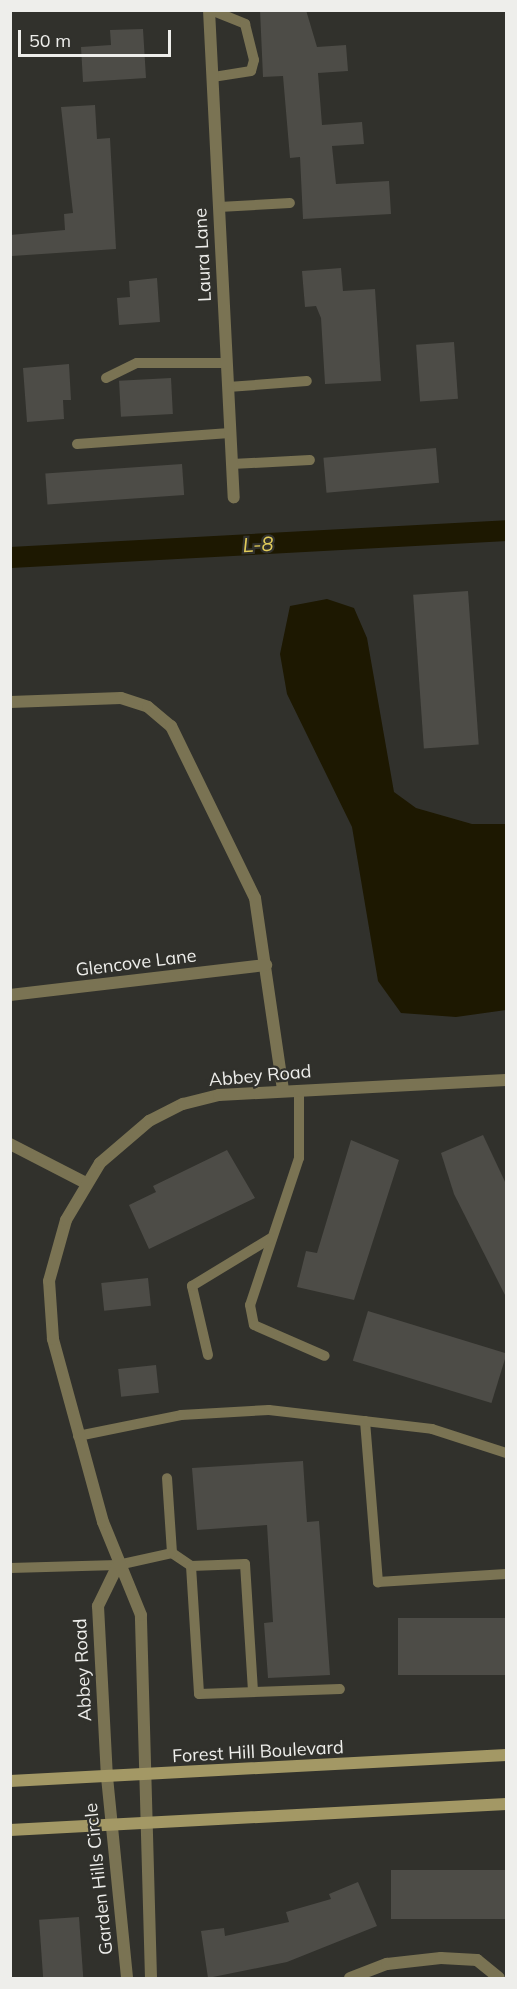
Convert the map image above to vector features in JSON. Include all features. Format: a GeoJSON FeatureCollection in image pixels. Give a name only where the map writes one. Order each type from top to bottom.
{"type":"FeatureCollection","features":[{"type":"Feature","properties":{"kind":"main road","name":"Forest Hill Boulevard"},"geometry":{"type":"LineString","coordinates":[[10,1781],[146,1776],[507,1755]]}},
{"type":"Feature","properties":{"kind":"main road"},"geometry":{"type":"LineString","coordinates":[[10,1830],[507,1804]]}},
{"type":"Feature","properties":{"kind":"street","name":"Laura Lane"},"geometry":{"type":"LineString","coordinates":[[210,10],[234,497]]}},
{"type":"Feature","properties":{"kind":"street"},"geometry":{"type":"LineString","coordinates":[[10,702],[121,698],[148,707],[171,726],[255,898],[283,1091]]}},
{"type":"Feature","properties":{"kind":"street","name":"Glencove Lane"},"geometry":{"type":"LineString","coordinates":[[10,995],[266,965]]}},
{"type":"Feature","properties":{"kind":"street","name":"Abbey Road"},"geometry":{"type":"LineString","coordinates":[[146,1776],[141,1615],[118,1565],[78,1436],[53,1340],[49,1291],[55,1251],[86,1183],[122,1142],[183,1104],[283,1091],[507,1080]]}},
{"type":"Feature","properties":{"kind":"street"},"geometry":{"type":"LineString","coordinates":[[10,1144],[86,1183]]}},
{"type":"Feature","properties":{"kind":"street","name":"Abbey Road"},"geometry":{"type":"LineString","coordinates":[[107,1777],[98,1606],[118,1565]]}},
{"type":"Feature","properties":{"kind":"street"},"geometry":{"type":"LineString","coordinates":[[146,1776],[149,1823],[151,1978]]}},
{"type":"Feature","properties":{"kind":"street","name":"Garden Hills Circle"},"geometry":{"type":"LineString","coordinates":[[107,1777],[127,1978]]}},
{"type":"Feature","properties":{"kind":"street"},"geometry":{"type":"LineString","coordinates":[[350,1978],[387,1964],[441,1958],[477,1960],[499,1978]]}},
{"type":"Feature","properties":{"kind":"lane"},"geometry":{"type":"LineString","coordinates":[[210,10],[245,24],[254,60],[251,71],[212,77]]}},
{"type":"Feature","properties":{"kind":"lane"},"geometry":{"type":"LineString","coordinates":[[219,207],[290,203]]}},
{"type":"Feature","properties":{"kind":"lane"},"geometry":{"type":"LineString","coordinates":[[106,378],[137,363],[227,363]]}},
{"type":"Feature","properties":{"kind":"lane"},"geometry":{"type":"LineString","coordinates":[[228,387],[307,381]]}},
{"type":"Feature","properties":{"kind":"lane"},"geometry":{"type":"LineString","coordinates":[[77,444],[230,432]]}},
{"type":"Feature","properties":{"kind":"lane"},"geometry":{"type":"LineString","coordinates":[[232,464],[310,460]]}},
{"type":"Feature","properties":{"kind":"lane"},"geometry":{"type":"LineString","coordinates":[[299,1090],[299,1158],[250,1305],[254,1324],[325,1356]]}},
{"type":"Feature","properties":{"kind":"lane"},"geometry":{"type":"LineString","coordinates":[[208,1354],[192,1286],[271,1238]]}},
{"type":"Feature","properties":{"kind":"lane"},"geometry":{"type":"LineString","coordinates":[[78,1436],[181,1415],[269,1410],[432,1429],[507,1453]]}},
{"type":"Feature","properties":{"kind":"lane"},"geometry":{"type":"LineString","coordinates":[[364,1421],[378,1582],[507,1574]]}},
{"type":"Feature","properties":{"kind":"lane"},"geometry":{"type":"LineString","coordinates":[[167,1478],[172,1553]]}},
{"type":"Feature","properties":{"kind":"lane"},"geometry":{"type":"LineString","coordinates":[[10,1568],[118,1565],[172,1553],[190,1566],[245,1563],[253,1692]]}},
{"type":"Feature","properties":{"kind":"lane"},"geometry":{"type":"LineString","coordinates":[[190,1566],[199,1694],[340,1689]]}},
{"type":"Feature","properties":{"kind":"shaded area"},"geometry":{"type":"Polygon","coordinates":[[[327,599],[354,608],[367,638],[394,792],[416,808],[472,824],[506,824],[506,1010],[456,1017],[401,1013],[378,981],[352,827],[287,694],[280,654],[290,606],[327,599]]]}},
{"type":"Feature","properties":{"kind":"building"},"geometry":{"type":"Polygon","coordinates":[[[260,10],[306,10],[317,47],[346,45],[348,71],[318,73],[322,125],[362,122],[364,144],[332,146],[336,184],[389,181],[391,214],[303,219],[300,157],[290,158],[283,76],[263,77],[260,10]]]}},
{"type":"Feature","properties":{"kind":"building"},"geometry":{"type":"Polygon","coordinates":[[[143,29],[146,78],[83,82],[81,47],[111,45],[110,30],[143,29]]]}},
{"type":"Feature","properties":{"kind":"building"},"geometry":{"type":"Polygon","coordinates":[[[95,105],[97,139],[110,138],[116,249],[12,256],[10,235],[65,230],[64,214],[73,213],[61,107],[95,105]]]}},
{"type":"Feature","properties":{"kind":"building"},"geometry":{"type":"Polygon","coordinates":[[[341,268],[343,291],[375,289],[381,381],[325,384],[321,318],[316,306],[305,307],[302,271],[341,268]]]}},
{"type":"Feature","properties":{"kind":"building"},"geometry":{"type":"Polygon","coordinates":[[[157,278],[160,322],[119,325],[117,298],[130,297],[129,281],[157,278]]]}},
{"type":"Feature","properties":{"kind":"building"},"geometry":{"type":"Polygon","coordinates":[[[454,342],[458,399],[420,402],[416,345],[454,342]]]}},
{"type":"Feature","properties":{"kind":"building"},"geometry":{"type":"Polygon","coordinates":[[[69,364],[71,400],[63,400],[64,419],[27,422],[23,368],[69,364]]]}},
{"type":"Feature","properties":{"kind":"building"},"geometry":{"type":"Polygon","coordinates":[[[171,378],[173,414],[121,417],[119,381],[171,378]]]}},
{"type":"Feature","properties":{"kind":"building"},"geometry":{"type":"Polygon","coordinates":[[[436,448],[439,483],[326,493],[323,458],[436,448]]]}},
{"type":"Feature","properties":{"kind":"building"},"geometry":{"type":"Polygon","coordinates":[[[182,464],[184,495],[47,504],[45,474],[182,464]]]}},
{"type":"Feature","properties":{"kind":"building"},"geometry":{"type":"Polygon","coordinates":[[[468,591],[479,745],[424,748],[413,595],[468,591]]]}},
{"type":"Feature","properties":{"kind":"building"},"geometry":{"type":"Polygon","coordinates":[[[483,1135],[507,1186],[506,1297],[454,1194],[441,1153],[483,1135]]]}},
{"type":"Feature","properties":{"kind":"building"},"geometry":{"type":"Polygon","coordinates":[[[351,1140],[399,1160],[354,1300],[297,1287],[306,1251],[317,1253],[351,1140]]]}},
{"type":"Feature","properties":{"kind":"building"},"geometry":{"type":"Polygon","coordinates":[[[227,1150],[255,1198],[149,1249],[129,1205],[156,1192],[153,1186],[227,1150]]]}},
{"type":"Feature","properties":{"kind":"building"},"geometry":{"type":"Polygon","coordinates":[[[148,1278],[151,1306],[104,1311],[101,1283],[148,1278]]]}},
{"type":"Feature","properties":{"kind":"building"},"geometry":{"type":"Polygon","coordinates":[[[368,1311],[506,1353],[491,1403],[353,1361],[368,1311]]]}},
{"type":"Feature","properties":{"kind":"building"},"geometry":{"type":"Polygon","coordinates":[[[156,1365],[159,1393],[121,1397],[118,1369],[156,1365]]]}},
{"type":"Feature","properties":{"kind":"building"},"geometry":{"type":"Polygon","coordinates":[[[303,1461],[307,1522],[319,1521],[330,1675],[268,1678],[264,1623],[273,1622],[267,1525],[197,1530],[192,1468],[303,1461]]]}},
{"type":"Feature","properties":{"kind":"building"},"geometry":{"type":"Polygon","coordinates":[[[398,1618],[506,1618],[506,1675],[398,1675],[398,1618]]]}},
{"type":"Feature","properties":{"kind":"building"},"geometry":{"type":"Polygon","coordinates":[[[391,1870],[506,1870],[506,1919],[391,1919],[391,1870]]]}},
{"type":"Feature","properties":{"kind":"building"},"geometry":{"type":"Polygon","coordinates":[[[358,1882],[377,1926],[287,1962],[208,1978],[201,1931],[224,1928],[225,1936],[289,1922],[286,1912],[331,1899],[329,1894],[358,1882]]]}},
{"type":"Feature","properties":{"kind":"building"},"geometry":{"type":"Polygon","coordinates":[[[79,1917],[83,1978],[43,1978],[39,1920],[79,1917]]]}},
{"type":"Feature","properties":{"kind":"waterway","name":"L-8"},"geometry":{"type":"LineString","coordinates":[[10,557],[506,530]]}}]}
